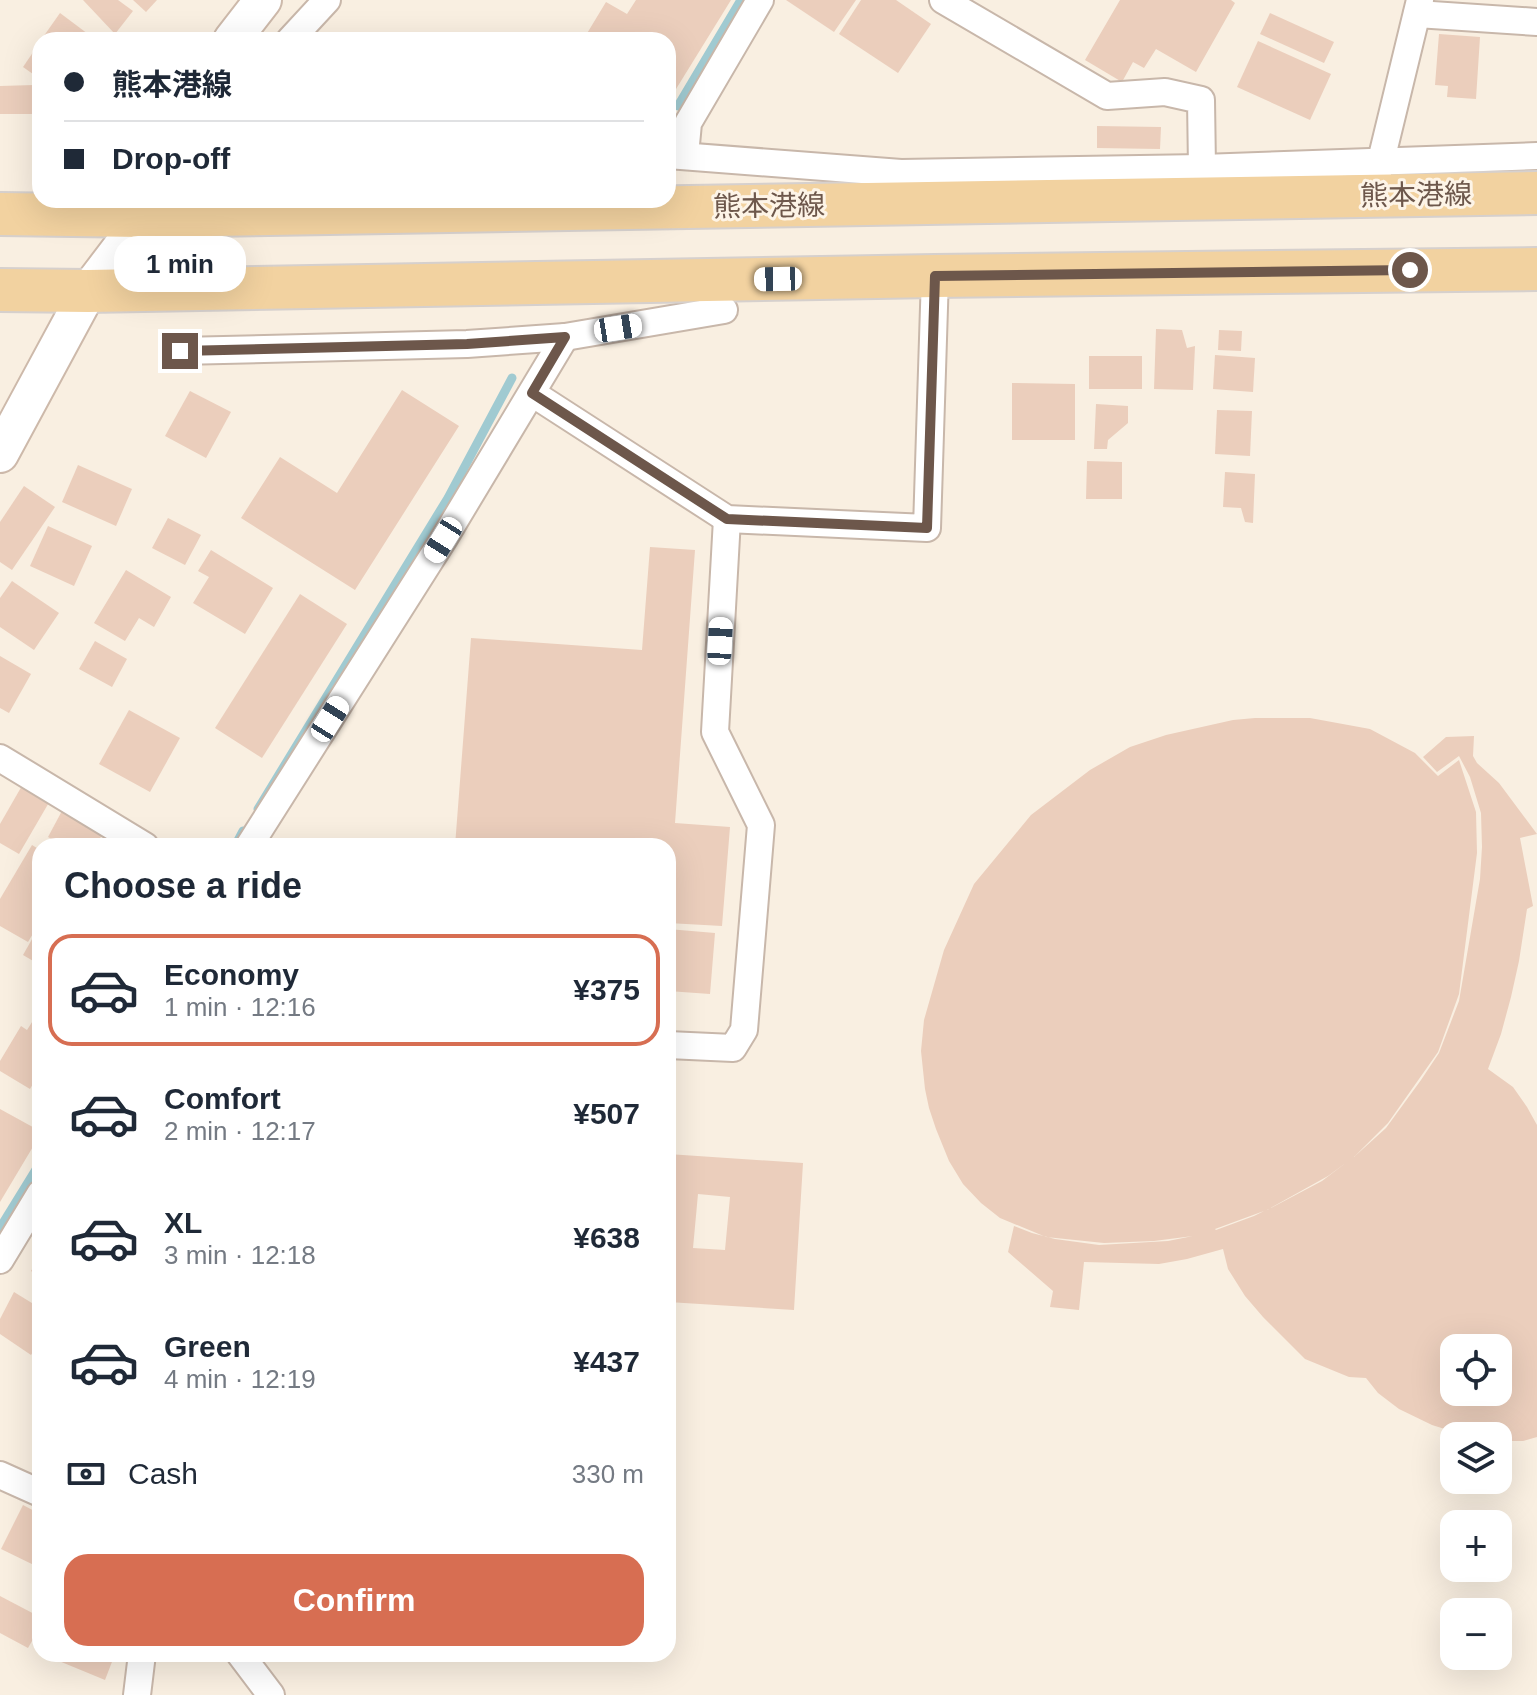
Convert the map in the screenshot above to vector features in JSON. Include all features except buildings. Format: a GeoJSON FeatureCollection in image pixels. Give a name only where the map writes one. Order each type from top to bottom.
{"type":"FeatureCollection","features":[{"type":"Feature","properties":{"kind":"main road"},"geometry":{"type":"LineString","coordinates":[[238,32],[263,0]]}},
{"type":"Feature","properties":{"kind":"main road","name":"熊本港線"},"geometry":{"type":"LineString","coordinates":[[676,196],[1377,179],[1537,193]]}},
{"type":"Feature","properties":{"kind":"main road"},"geometry":{"type":"LineString","coordinates":[[0,454],[88,291],[149,208]]}},
{"type":"Feature","properties":{"kind":"main road","name":"熊本港線"},"geometry":{"type":"LineString","coordinates":[[0,214],[149,208]]}},
{"type":"Feature","properties":{"kind":"main road"},"geometry":{"type":"LineString","coordinates":[[0,290],[1537,269]]}},
{"type":"Feature","properties":{"kind":"street"},"geometry":{"type":"LineString","coordinates":[[297,32],[327,0]]}},
{"type":"Feature","properties":{"kind":"street"},"geometry":{"type":"LineString","coordinates":[[760,0],[688,123],[676,155],[901,173],[1202,168],[1377,179],[1537,156]]}},
{"type":"Feature","properties":{"kind":"street"},"geometry":{"type":"LineString","coordinates":[[943,0],[1107,96],[1165,92],[1201,100],[1202,168]]}},
{"type":"Feature","properties":{"kind":"street"},"geometry":{"type":"LineString","coordinates":[[1377,179],[1418,7],[1537,22]]}},
{"type":"Feature","properties":{"kind":"street"},"geometry":{"type":"LineString","coordinates":[[532,393],[727,519],[927,528],[935,276]]}},
{"type":"Feature","properties":{"kind":"street"},"geometry":{"type":"LineString","coordinates":[[180,351],[467,344],[565,337],[724,310]]}},
{"type":"Feature","properties":{"kind":"street"},"geometry":{"type":"LineString","coordinates":[[254,838],[443,540],[565,337]]}},
{"type":"Feature","properties":{"kind":"street"},"geometry":{"type":"LineString","coordinates":[[676,1045],[733,1048],[744,1030],[761,825],[715,732],[727,519]]}},
{"type":"Feature","properties":{"kind":"street"},"geometry":{"type":"LineString","coordinates":[[0,758],[132,838]]}},
{"type":"Feature","properties":{"kind":"street"},"geometry":{"type":"LineString","coordinates":[[0,1260],[32,1207]]}},
{"type":"Feature","properties":{"kind":"street"},"geometry":{"type":"LineString","coordinates":[[0,1475],[32,1486]]}},
{"type":"Feature","properties":{"kind":"street"},"geometry":{"type":"LineString","coordinates":[[137,1695],[141,1662]]}},
{"type":"Feature","properties":{"kind":"street"},"geometry":{"type":"LineString","coordinates":[[246,1662],[271,1695]]}},
{"type":"Feature","properties":{"kind":"waterway"},"geometry":{"type":"LineString","coordinates":[[678,106],[741,0]]}},
{"type":"Feature","properties":{"kind":"waterway"},"geometry":{"type":"LineString","coordinates":[[258,809],[448,498],[512,378]]}},
{"type":"Feature","properties":{"kind":"waterway"},"geometry":{"type":"LineString","coordinates":[[239,838],[243,831]]}},
{"type":"Feature","properties":{"kind":"waterway"},"geometry":{"type":"LineString","coordinates":[[0,1228],[32,1176]]}},
{"type":"Feature","properties":{"kind":"route"},"geometry":{"type":"LineString","coordinates":[[180,351],[467,344],[565,337],[532,393],[727,519],[927,528],[935,276],[1410,270]]}}]}
